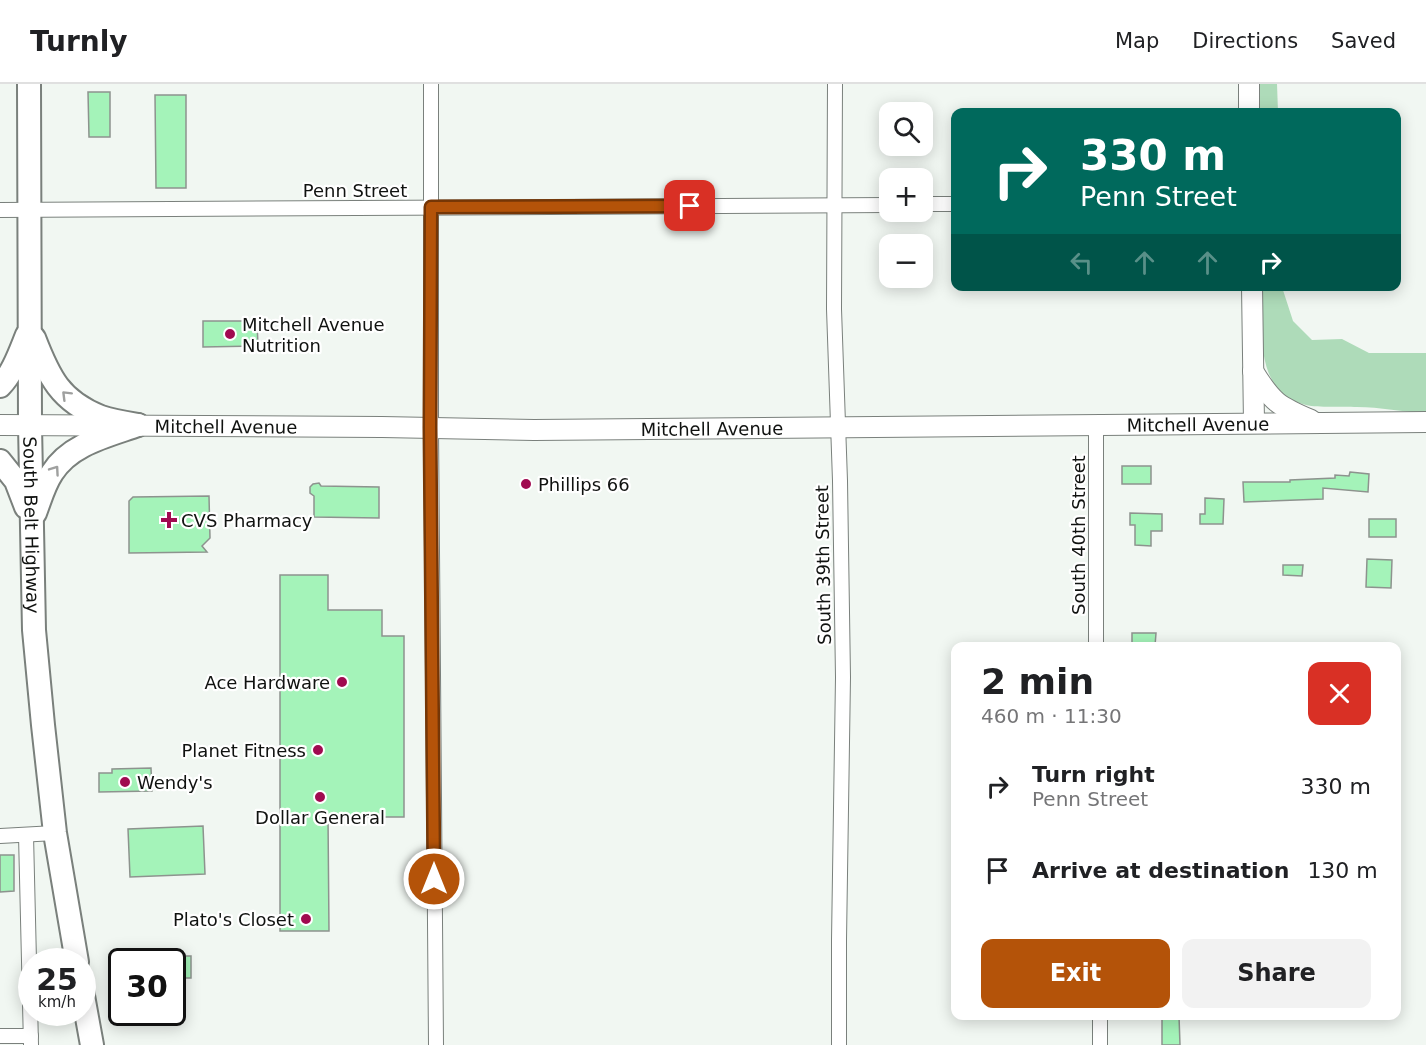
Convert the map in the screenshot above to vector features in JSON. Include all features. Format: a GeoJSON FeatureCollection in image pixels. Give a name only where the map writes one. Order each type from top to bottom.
{"type":"FeatureCollection","features":[{"type":"Feature","properties":{"kind":"main road","name":"South Belt Highway"},"geometry":{"type":"LineString","coordinates":[[29,84],[30,425],[34,630],[56,833],[75,948]]}},
{"type":"Feature","properties":{"kind":"main road"},"geometry":{"type":"LineString","coordinates":[[0,386],[16,362],[30,329]]}},
{"type":"Feature","properties":{"kind":"main road"},"geometry":{"type":"LineString","coordinates":[[30,329],[47,371],[70,401],[103,418],[138,425]]}},
{"type":"Feature","properties":{"kind":"main road"},"geometry":{"type":"LineString","coordinates":[[31,523],[51,473],[65,457],[86,443],[138,425]]}},
{"type":"Feature","properties":{"kind":"main road"},"geometry":{"type":"LineString","coordinates":[[0,461],[16,481],[31,523]]}},
{"type":"Feature","properties":{"kind":"main road"},"geometry":{"type":"LineString","coordinates":[[89,1026],[92,1045]]}},
{"type":"Feature","properties":{"kind":"street"},"geometry":{"type":"LineString","coordinates":[[431,84],[430,428],[436,1045]]}},
{"type":"Feature","properties":{"kind":"street","name":"South 39th Street"},"geometry":{"type":"LineString","coordinates":[[835,84],[834,309],[843,677],[839,1045]]}},
{"type":"Feature","properties":{"kind":"street"},"geometry":{"type":"LineString","coordinates":[[1249,84],[1249,108]]}},
{"type":"Feature","properties":{"kind":"street"},"geometry":{"type":"LineString","coordinates":[[933,204],[951,204]]}},
{"type":"Feature","properties":{"kind":"street","name":"Penn Street"},"geometry":{"type":"LineString","coordinates":[[0,210],[879,205]]}},
{"type":"Feature","properties":{"kind":"street"},"geometry":{"type":"LineString","coordinates":[[1252,291],[1254,423]]}},
{"type":"Feature","properties":{"kind":"street"},"geometry":{"type":"LineString","coordinates":[[1253,371],[1275,402],[1317,422]]}},
{"type":"Feature","properties":{"kind":"street","name":"Mitchell Avenue"},"geometry":{"type":"LineString","coordinates":[[0,425],[545,430],[1426,422]]}},
{"type":"Feature","properties":{"kind":"street","name":"South 40th Street"},"geometry":{"type":"LineString","coordinates":[[1096,424],[1096,642]]}},
{"type":"Feature","properties":{"kind":"street"},"geometry":{"type":"LineString","coordinates":[[0,836],[56,833]]}},
{"type":"Feature","properties":{"kind":"street"},"geometry":{"type":"LineString","coordinates":[[0,1036],[31,1041],[26,835]]}},
{"type":"Feature","properties":{"kind":"street"},"geometry":{"type":"LineString","coordinates":[[1100,1020],[1100,1045]]}},
{"type":"Feature","properties":{"kind":"green space"},"geometry":{"type":"Polygon","coordinates":[[[1260,84],[1277,84],[1278,108],[1260,108],[1260,84]]]}},
{"type":"Feature","properties":{"kind":"green space"},"geometry":{"type":"Polygon","coordinates":[[[1262,291],[1283,291],[1293,321],[1312,340],[1342,339],[1369,353],[1426,353],[1426,413],[1366,407],[1311,406],[1289,398],[1277,387],[1269,373],[1264,357],[1261,321],[1262,291]]]}},
{"type":"Feature","properties":{"kind":"building"},"geometry":{"type":"Polygon","coordinates":[[[88,92],[110,92],[110,137],[89,137],[88,92]]]}},
{"type":"Feature","properties":{"kind":"building"},"geometry":{"type":"Polygon","coordinates":[[[155,95],[186,95],[186,188],[156,188],[155,95]]]}},
{"type":"Feature","properties":{"kind":"building","name":"Mitchell Avenue Nutrition"},"geometry":{"type":"Polygon","coordinates":[[[203,321],[257,321],[258,346],[203,347],[203,321]]]}},
{"type":"Feature","properties":{"kind":"building"},"geometry":{"type":"Polygon","coordinates":[[[1122,466],[1151,466],[1151,484],[1122,484],[1122,466]]]}},
{"type":"Feature","properties":{"kind":"building"},"geometry":{"type":"Polygon","coordinates":[[[1350,472],[1369,474],[1368,492],[1323,488],[1323,499],[1244,502],[1243,482],[1290,482],[1290,480],[1335,478],[1335,475],[1349,476],[1350,472]]]}},
{"type":"Feature","properties":{"kind":"building"},"geometry":{"type":"Polygon","coordinates":[[[319,483],[321,486],[379,487],[379,518],[314,517],[314,496],[310,493],[310,487],[319,483]]]}},
{"type":"Feature","properties":{"kind":"building","name":"CVS Pharmacy"},"geometry":{"type":"Polygon","coordinates":[[[209,496],[210,538],[202,546],[207,552],[129,553],[129,501],[133,497],[209,496]]]}},
{"type":"Feature","properties":{"kind":"building"},"geometry":{"type":"Polygon","coordinates":[[[1205,498],[1224,499],[1223,524],[1200,524],[1200,514],[1205,514],[1205,498]]]}},
{"type":"Feature","properties":{"kind":"building"},"geometry":{"type":"Polygon","coordinates":[[[1130,513],[1162,514],[1162,531],[1151,531],[1151,546],[1135,545],[1135,525],[1130,525],[1130,513]]]}},
{"type":"Feature","properties":{"kind":"building"},"geometry":{"type":"Polygon","coordinates":[[[1369,519],[1396,519],[1396,537],[1369,537],[1369,519]]]}},
{"type":"Feature","properties":{"kind":"building"},"geometry":{"type":"Polygon","coordinates":[[[1367,559],[1392,560],[1391,588],[1366,587],[1367,559]]]}},
{"type":"Feature","properties":{"kind":"building"},"geometry":{"type":"Polygon","coordinates":[[[1283,565],[1303,565],[1302,576],[1283,575],[1283,565]]]}},
{"type":"Feature","properties":{"kind":"building"},"geometry":{"type":"Polygon","coordinates":[[[280,575],[328,575],[328,610],[382,610],[382,636],[404,636],[404,817],[328,817],[329,931],[280,931],[280,575]]]}},
{"type":"Feature","properties":{"kind":"building"},"geometry":{"type":"Polygon","coordinates":[[[1132,633],[1156,633],[1155,642],[1132,642],[1132,633]]]}},
{"type":"Feature","properties":{"kind":"building","name":"Wendy's"},"geometry":{"type":"Polygon","coordinates":[[[151,768],[152,791],[99,792],[99,773],[112,773],[112,769],[151,768]]]}},
{"type":"Feature","properties":{"kind":"building"},"geometry":{"type":"Polygon","coordinates":[[[203,826],[205,874],[130,877],[128,829],[203,826]]]}},
{"type":"Feature","properties":{"kind":"building"},"geometry":{"type":"Polygon","coordinates":[[[0,855],[14,855],[14,891],[0,892],[0,855]]]}},
{"type":"Feature","properties":{"kind":"building"},"geometry":{"type":"Polygon","coordinates":[[[186,956],[191,956],[191,978],[186,978],[186,956]]]}},
{"type":"Feature","properties":{"kind":"building"},"geometry":{"type":"Polygon","coordinates":[[[1162,1020],[1179,1020],[1180,1045],[1162,1045],[1162,1020]]]}},
{"type":"Feature","properties":{"kind":"place","name":"Mitchell Avenue Nutrition"},"geometry":{"type":"Point","coordinates":[230,334]}},
{"type":"Feature","properties":{"kind":"place","name":"Phillips 66"},"geometry":{"type":"Point","coordinates":[526,484]}},
{"type":"Feature","properties":{"kind":"place","name":"CVS Pharmacy"},"geometry":{"type":"Point","coordinates":[169,520]}},
{"type":"Feature","properties":{"kind":"place","name":"Ace Hardware"},"geometry":{"type":"Point","coordinates":[342,682]}},
{"type":"Feature","properties":{"kind":"place","name":"Planet Fitness"},"geometry":{"type":"Point","coordinates":[318,750]}},
{"type":"Feature","properties":{"kind":"place","name":"Wendy's"},"geometry":{"type":"Point","coordinates":[125,782]}},
{"type":"Feature","properties":{"kind":"place","name":"Dollar General"},"geometry":{"type":"Point","coordinates":[320,797]}},
{"type":"Feature","properties":{"kind":"place","name":"Plato's Closet"},"geometry":{"type":"Point","coordinates":[306,919]}},
{"type":"Feature","properties":{"kind":"route"},"geometry":{"type":"LineString","coordinates":[[434,879],[430,428],[431,207],[690,206]]}}]}
